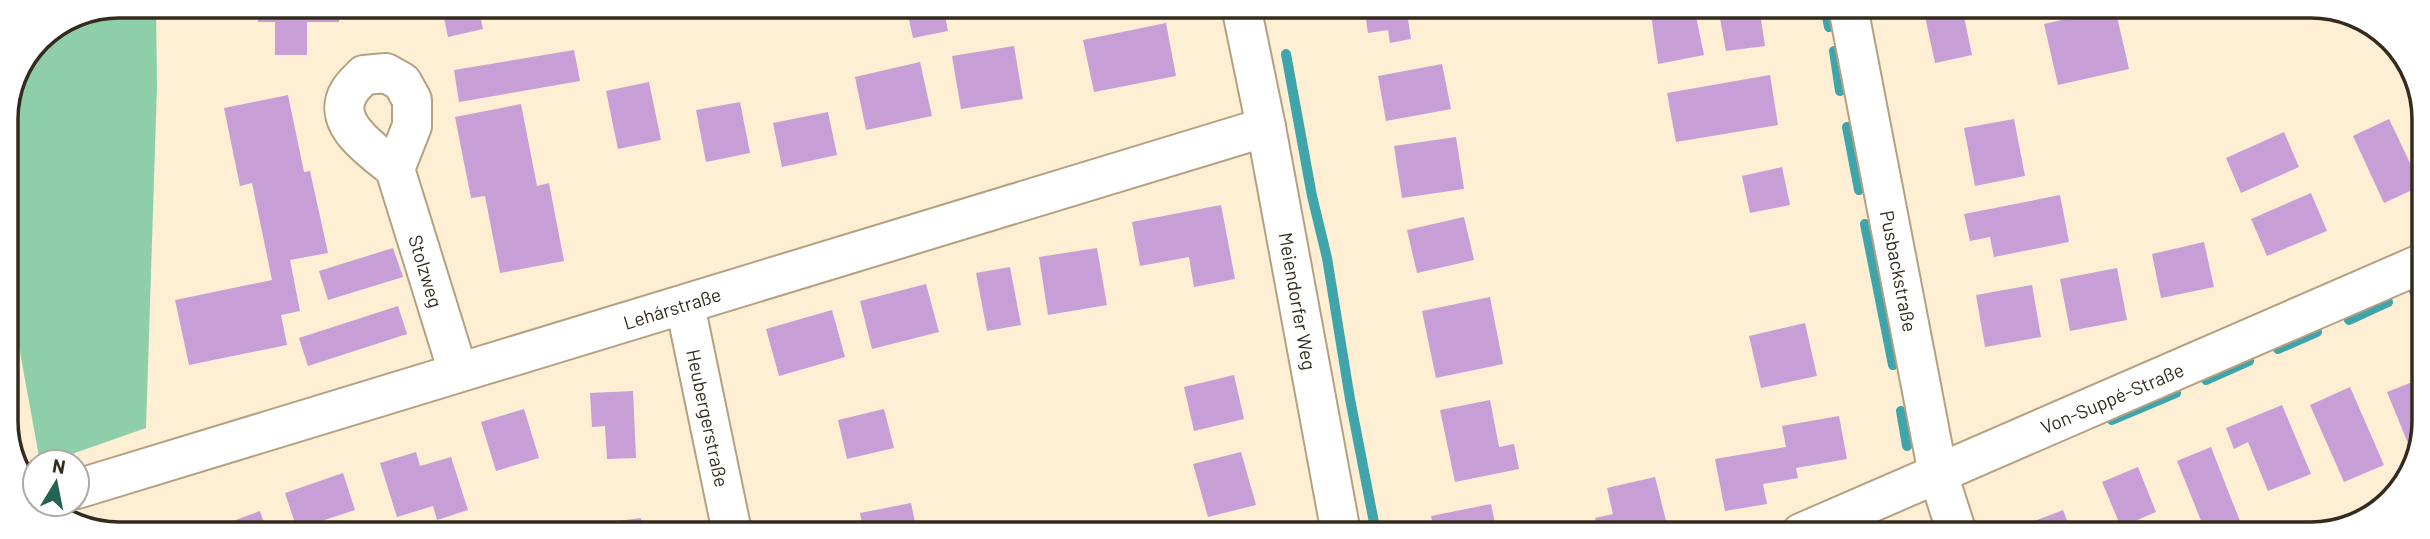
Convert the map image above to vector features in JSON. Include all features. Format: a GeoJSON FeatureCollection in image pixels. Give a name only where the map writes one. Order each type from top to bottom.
{"type":"FeatureCollection","features":[{"type":"Feature","properties":{"kind":"street","name":"Meiendorfer Weg"},"geometry":{"type":"LineString","coordinates":[[1243,17],[1339,521]]}},
{"type":"Feature","properties":{"kind":"street","name":"Meiendorfer Weg"},"geometry":{"type":"LineString","coordinates":[[1255,70],[1262,17]]}},
{"type":"Feature","properties":{"kind":"street","name":"Pusbackstraße"},"geometry":{"type":"LineString","coordinates":[[1850,17],[1938,474],[1953,521]]}},
{"type":"Feature","properties":{"kind":"street","name":"Lehárstraße"},"geometry":{"type":"LineString","coordinates":[[91,485],[1266,127]]}},
{"type":"Feature","properties":{"kind":"street","name":"Stolzweg"},"geometry":{"type":"LineString","coordinates":[[395,169],[458,372]]}},
{"type":"Feature","properties":{"kind":"street","name":"Von-Suppé-Straße"},"geometry":{"type":"LineString","coordinates":[[1828,521],[2412,268]]}},
{"type":"Feature","properties":{"kind":"street","name":"Heubergerstraße"},"geometry":{"type":"LineString","coordinates":[[685,305],[730,522]]}},
{"type":"Feature","properties":{"kind":"green space"},"geometry":{"type":"Polygon","coordinates":[[[156,17],[157,86],[146,428],[89,448],[37,448],[17,337],[18,112],[21,92],[38,57],[52,43],[68,31],[105,18],[156,17]]]}},
{"type":"Feature","properties":{"kind":"building"},"geometry":{"type":"Polygon","coordinates":[[[258,17],[339,17],[339,22],[307,22],[307,55],[275,55],[275,22],[258,22],[258,17]]]}},
{"type":"Feature","properties":{"kind":"building"},"geometry":{"type":"Polygon","coordinates":[[[444,17],[480,17],[483,29],[448,37],[444,17]]]}},
{"type":"Feature","properties":{"kind":"building"},"geometry":{"type":"Polygon","coordinates":[[[908,17],[945,17],[948,31],[913,38],[908,17]]]}},
{"type":"Feature","properties":{"kind":"building"},"geometry":{"type":"Polygon","coordinates":[[[1366,17],[1408,17],[1411,39],[1390,43],[1388,30],[1368,33],[1366,17]]]}},
{"type":"Feature","properties":{"kind":"building"},"geometry":{"type":"Polygon","coordinates":[[[1651,17],[1696,17],[1704,55],[1658,64],[1651,17]]]}},
{"type":"Feature","properties":{"kind":"building"},"geometry":{"type":"Polygon","coordinates":[[[1720,17],[1761,17],[1765,46],[1726,51],[1720,17]]]}},
{"type":"Feature","properties":{"kind":"building"},"geometry":{"type":"Polygon","coordinates":[[[1925,17],[1964,17],[1972,55],[1935,63],[1925,17]]]}},
{"type":"Feature","properties":{"kind":"building"},"geometry":{"type":"Polygon","coordinates":[[[2075,17],[2117,17],[2129,69],[2058,85],[2044,24],[2075,17]]]}},
{"type":"Feature","properties":{"kind":"building"},"geometry":{"type":"Polygon","coordinates":[[[1166,23],[1176,76],[1094,92],[1083,40],[1166,23]]]}},
{"type":"Feature","properties":{"kind":"building"},"geometry":{"type":"Polygon","coordinates":[[[1014,46],[1023,99],[961,109],[952,56],[1014,46]]]}},
{"type":"Feature","properties":{"kind":"building"},"geometry":{"type":"Polygon","coordinates":[[[574,50],[580,81],[459,102],[454,70],[574,50]]]}},
{"type":"Feature","properties":{"kind":"building"},"geometry":{"type":"Polygon","coordinates":[[[920,62],[932,116],[866,130],[855,77],[920,62]]]}},
{"type":"Feature","properties":{"kind":"building"},"geometry":{"type":"Polygon","coordinates":[[[1442,64],[1451,109],[1386,121],[1378,76],[1442,64]]]}},
{"type":"Feature","properties":{"kind":"building"},"geometry":{"type":"Polygon","coordinates":[[[1770,75],[1778,125],[1676,142],[1667,93],[1770,75]]]}},
{"type":"Feature","properties":{"kind":"building"},"geometry":{"type":"Polygon","coordinates":[[[649,82],[661,140],[618,149],[606,91],[649,82]]]}},
{"type":"Feature","properties":{"kind":"building"},"geometry":{"type":"Polygon","coordinates":[[[288,95],[304,172],[310,171],[328,253],[290,260],[300,311],[281,315],[287,345],[189,365],[175,300],[272,280],[252,183],[240,186],[224,108],[288,95]]]}},
{"type":"Feature","properties":{"kind":"building"},"geometry":{"type":"Polygon","coordinates":[[[740,102],[750,153],[706,162],[696,110],[740,102]]]}},
{"type":"Feature","properties":{"kind":"building"},"geometry":{"type":"Polygon","coordinates":[[[521,104],[537,186],[549,183],[564,261],[500,273],[485,196],[471,198],[455,117],[521,104]]]}},
{"type":"Feature","properties":{"kind":"building"},"geometry":{"type":"Polygon","coordinates":[[[828,112],[837,155],[782,167],[773,123],[828,112]]]}},
{"type":"Feature","properties":{"kind":"building"},"geometry":{"type":"Polygon","coordinates":[[[2014,119],[2025,176],[1975,186],[1964,128],[2014,119]]]}},
{"type":"Feature","properties":{"kind":"building"},"geometry":{"type":"Polygon","coordinates":[[[2389,119],[2412,167],[2412,190],[2384,203],[2353,136],[2389,119]]]}},
{"type":"Feature","properties":{"kind":"building"},"geometry":{"type":"Polygon","coordinates":[[[2284,132],[2299,167],[2241,193],[2226,158],[2284,132]]]}},
{"type":"Feature","properties":{"kind":"building"},"geometry":{"type":"Polygon","coordinates":[[[1456,137],[1464,189],[1402,198],[1394,146],[1456,137]]]}},
{"type":"Feature","properties":{"kind":"building"},"geometry":{"type":"Polygon","coordinates":[[[1782,167],[1790,205],[1750,213],[1742,176],[1782,167]]]}},
{"type":"Feature","properties":{"kind":"building"},"geometry":{"type":"Polygon","coordinates":[[[2311,193],[2327,231],[2267,256],[2251,219],[2311,193]]]}},
{"type":"Feature","properties":{"kind":"building"},"geometry":{"type":"Polygon","coordinates":[[[2060,195],[2069,242],[1994,257],[1990,237],[1970,241],[1964,214],[2060,195]]]}},
{"type":"Feature","properties":{"kind":"building"},"geometry":{"type":"Polygon","coordinates":[[[1221,205],[1235,279],[1194,287],[1189,257],[1140,266],[1132,222],[1221,205]]]}},
{"type":"Feature","properties":{"kind":"building"},"geometry":{"type":"Polygon","coordinates":[[[1464,217],[1474,260],[1417,273],[1407,230],[1464,217]]]}},
{"type":"Feature","properties":{"kind":"building"},"geometry":{"type":"Polygon","coordinates":[[[2204,242],[2214,287],[2161,298],[2152,254],[2204,242]]]}},
{"type":"Feature","properties":{"kind":"building"},"geometry":{"type":"Polygon","coordinates":[[[393,248],[403,277],[328,300],[319,271],[393,248]]]}},
{"type":"Feature","properties":{"kind":"building"},"geometry":{"type":"Polygon","coordinates":[[[1097,248],[1107,305],[1048,315],[1039,257],[1097,248]]]}},
{"type":"Feature","properties":{"kind":"building"},"geometry":{"type":"Polygon","coordinates":[[[1010,267],[1021,325],[987,331],[976,273],[1010,267]]]}},
{"type":"Feature","properties":{"kind":"building"},"geometry":{"type":"Polygon","coordinates":[[[2117,268],[2127,320],[2070,331],[2060,279],[2117,268]]]}},
{"type":"Feature","properties":{"kind":"building"},"geometry":{"type":"Polygon","coordinates":[[[926,284],[939,332],[872,349],[860,301],[926,284]]]}},
{"type":"Feature","properties":{"kind":"building"},"geometry":{"type":"Polygon","coordinates":[[[2032,285],[2041,337],[1985,347],[1976,295],[2032,285]]]}},
{"type":"Feature","properties":{"kind":"building"},"geometry":{"type":"Polygon","coordinates":[[[1490,297],[1503,364],[1436,378],[1422,311],[1490,297]]]}},
{"type":"Feature","properties":{"kind":"building"},"geometry":{"type":"Polygon","coordinates":[[[398,306],[407,334],[308,366],[299,338],[398,306]]]}},
{"type":"Feature","properties":{"kind":"building"},"geometry":{"type":"Polygon","coordinates":[[[832,310],[845,357],[779,376],[766,329],[832,310]]]}},
{"type":"Feature","properties":{"kind":"building"},"geometry":{"type":"Polygon","coordinates":[[[1805,323],[1817,376],[1761,388],[1749,336],[1805,323]]]}},
{"type":"Feature","properties":{"kind":"building"},"geometry":{"type":"Polygon","coordinates":[[[1234,375],[1244,419],[1194,431],[1184,387],[1234,375]]]}},
{"type":"Feature","properties":{"kind":"building"},"geometry":{"type":"Polygon","coordinates":[[[2412,382],[2409,446],[2387,392],[2412,382]]]}},
{"type":"Feature","properties":{"kind":"building"},"geometry":{"type":"Polygon","coordinates":[[[2350,387],[2384,465],[2344,482],[2310,405],[2350,387]]]}},
{"type":"Feature","properties":{"kind":"building"},"geometry":{"type":"Polygon","coordinates":[[[633,391],[636,458],[607,459],[605,426],[592,427],[590,393],[633,391]]]}},
{"type":"Feature","properties":{"kind":"building"},"geometry":{"type":"Polygon","coordinates":[[[1490,400],[1499,447],[1514,444],[1519,469],[1455,482],[1440,410],[1490,400]]]}},
{"type":"Feature","properties":{"kind":"building"},"geometry":{"type":"Polygon","coordinates":[[[2282,405],[2311,474],[2268,491],[2248,442],[2234,449],[2226,428],[2282,405]]]}},
{"type":"Feature","properties":{"kind":"building"},"geometry":{"type":"Polygon","coordinates":[[[524,409],[539,458],[496,471],[481,422],[524,409]]]}},
{"type":"Feature","properties":{"kind":"building"},"geometry":{"type":"Polygon","coordinates":[[[884,409],[894,448],[847,459],[838,420],[884,409]]]}},
{"type":"Feature","properties":{"kind":"building"},"geometry":{"type":"Polygon","coordinates":[[[1839,416],[1847,459],[1796,468],[1798,478],[1763,484],[1767,504],[1725,511],[1715,459],[1786,447],[1782,426],[1839,416]]]}},
{"type":"Feature","properties":{"kind":"building"},"geometry":{"type":"Polygon","coordinates":[[[2211,447],[2240,521],[2201,521],[2177,461],[2211,447]]]}},
{"type":"Feature","properties":{"kind":"building"},"geometry":{"type":"Polygon","coordinates":[[[416,452],[420,466],[451,457],[468,510],[437,520],[433,506],[397,517],[380,463],[416,452]]]}},
{"type":"Feature","properties":{"kind":"building"},"geometry":{"type":"Polygon","coordinates":[[[1241,452],[1256,505],[1208,517],[1193,464],[1241,452]]]}},
{"type":"Feature","properties":{"kind":"building"},"geometry":{"type":"Polygon","coordinates":[[[2138,467],[2156,512],[2135,521],[2119,521],[2102,482],[2138,467]]]}},
{"type":"Feature","properties":{"kind":"building"},"geometry":{"type":"Polygon","coordinates":[[[343,473],[355,510],[319,522],[295,522],[285,493],[343,473]]]}},
{"type":"Feature","properties":{"kind":"building"},"geometry":{"type":"Polygon","coordinates":[[[1655,477],[1666,521],[1596,521],[1595,518],[1613,514],[1607,488],[1655,477]]]}},
{"type":"Feature","properties":{"kind":"building"},"geometry":{"type":"Polygon","coordinates":[[[911,503],[915,522],[862,522],[860,513],[911,503]]]}},
{"type":"Feature","properties":{"kind":"building"},"geometry":{"type":"Polygon","coordinates":[[[1491,504],[1495,521],[1432,521],[1431,516],[1491,504]]]}},
{"type":"Feature","properties":{"kind":"building"},"geometry":{"type":"Polygon","coordinates":[[[2063,510],[2067,521],[2034,521],[2063,510]]]}},
{"type":"Feature","properties":{"kind":"building"},"geometry":{"type":"Polygon","coordinates":[[[260,511],[264,522],[230,522],[260,511]]]}},
{"type":"Feature","properties":{"kind":"building"},"geometry":{"type":"Polygon","coordinates":[[[641,518],[642,522],[612,522],[641,518]]]}},
{"type":"Feature","properties":{"kind":"waterway"},"geometry":{"type":"LineString","coordinates":[[1827,17],[1829,27]]}},
{"type":"Feature","properties":{"kind":"waterway"},"geometry":{"type":"LineString","coordinates":[[1834,51],[1840,91]]}},
{"type":"Feature","properties":{"kind":"waterway"},"geometry":{"type":"LineString","coordinates":[[1286,54],[1312,196],[1327,258],[1374,521]]}},
{"type":"Feature","properties":{"kind":"waterway"},"geometry":{"type":"LineString","coordinates":[[1847,127],[1859,190]]}},
{"type":"Feature","properties":{"kind":"waterway"},"geometry":{"type":"LineString","coordinates":[[1865,224],[1893,365]]}},
{"type":"Feature","properties":{"kind":"waterway"},"geometry":{"type":"LineString","coordinates":[[2349,320],[2388,302]]}},
{"type":"Feature","properties":{"kind":"waterway"},"geometry":{"type":"LineString","coordinates":[[2278,349],[2317,332]]}},
{"type":"Feature","properties":{"kind":"waterway"},"geometry":{"type":"LineString","coordinates":[[2206,380],[2249,361]]}},
{"type":"Feature","properties":{"kind":"waterway"},"geometry":{"type":"LineString","coordinates":[[2112,420],[2176,393]]}},
{"type":"Feature","properties":{"kind":"waterway"},"geometry":{"type":"LineString","coordinates":[[1901,411],[1907,446]]}}]}
